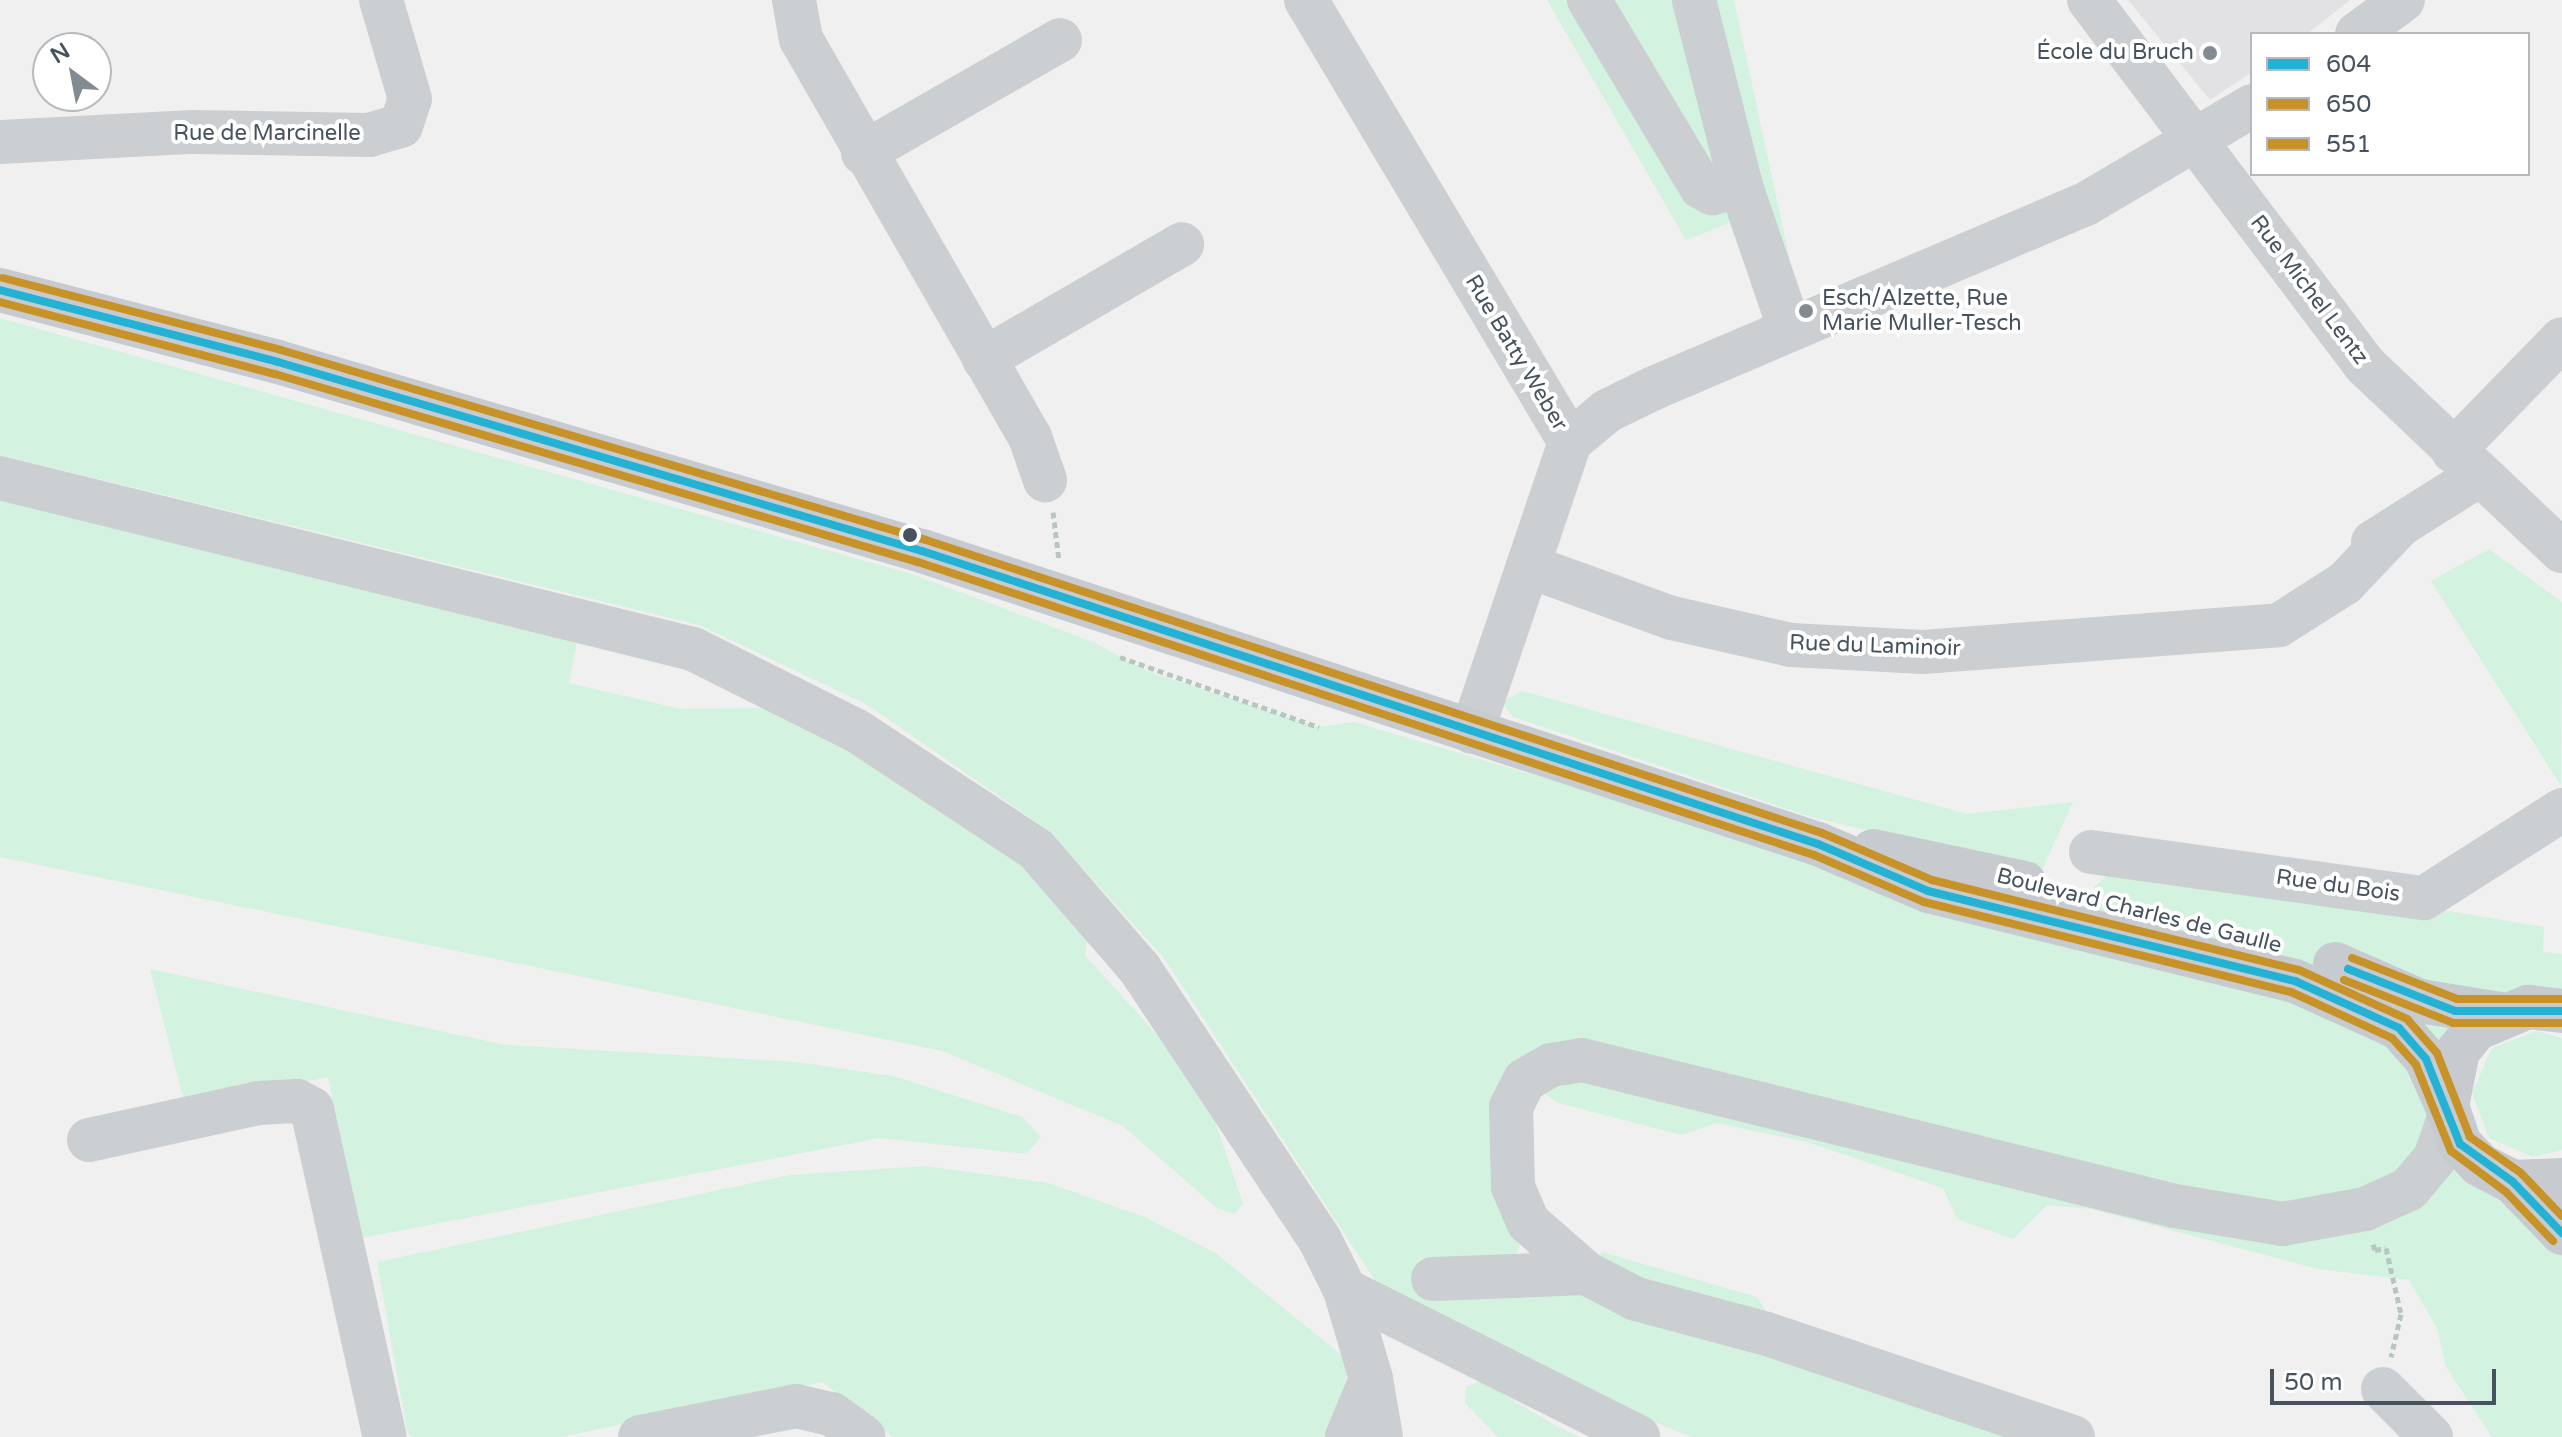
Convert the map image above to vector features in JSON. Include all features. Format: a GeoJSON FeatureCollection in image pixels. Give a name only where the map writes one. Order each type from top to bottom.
{"type":"FeatureCollection","features":[{"type":"Feature","properties":{"kind":"main road","name":"Boulevard Charles de Gaulle"},"geometry":{"type":"LineString","coordinates":[[0,290],[278,362],[922,551],[1818,844],[1928,891],[2295,981],[2366,1009],[2399,1028],[2426,1059],[2448,1112],[2480,1165],[2513,1182]]}},
{"type":"Feature","properties":{"kind":"main road","name":"Boulevard Charles de Gaulle"},"geometry":{"type":"LineString","coordinates":[[1818,844],[1940,861],[2302,951],[2455,1011],[2500,1014],[2528,1007],[2562,1011]]}},
{"type":"Feature","properties":{"kind":"main road"},"geometry":{"type":"LineString","coordinates":[[2448,1112],[2458,1051],[2500,1014]]}},
{"type":"Feature","properties":{"kind":"main road"},"geometry":{"type":"LineString","coordinates":[[2513,1182],[2562,1180]]}},
{"type":"Feature","properties":{"kind":"main road"},"geometry":{"type":"LineString","coordinates":[[2513,1182],[2562,1233]]}},
{"type":"Feature","properties":{"kind":"street","name":"Rue de Marcinelle"},"geometry":{"type":"LineString","coordinates":[[0,142],[193,132],[369,135],[401,126],[410,99],[381,0]]}},
{"type":"Feature","properties":{"kind":"street"},"geometry":{"type":"LineString","coordinates":[[794,0],[801,39],[863,153],[1030,437],[1045,480]]}},
{"type":"Feature","properties":{"kind":"street","name":"Rue Batty Weber"},"geometry":{"type":"LineString","coordinates":[[1306,0],[1570,442],[1472,732]]}},
{"type":"Feature","properties":{"kind":"street"},"geometry":{"type":"LineString","coordinates":[[1589,0],[1701,187],[1712,193],[1741,186]]}},
{"type":"Feature","properties":{"kind":"street"},"geometry":{"type":"LineString","coordinates":[[1694,0],[1741,186],[1790,330]]}},
{"type":"Feature","properties":{"kind":"street","name":"Rue Michel Lentz"},"geometry":{"type":"LineString","coordinates":[[2089,0],[2365,365],[2562,551]]}},
{"type":"Feature","properties":{"kind":"street"},"geometry":{"type":"LineString","coordinates":[[2360,32],[2403,0]]}},
{"type":"Feature","properties":{"kind":"street"},"geometry":{"type":"LineString","coordinates":[[863,153],[1060,40]]}},
{"type":"Feature","properties":{"kind":"street"},"geometry":{"type":"LineString","coordinates":[[1570,442],[1607,411],[2084,205],[2198,143],[2250,107]]}},
{"type":"Feature","properties":{"kind":"street"},"geometry":{"type":"LineString","coordinates":[[984,359],[1182,244]]}},
{"type":"Feature","properties":{"kind":"street","name":"Rue du Laminoir"},"geometry":{"type":"LineString","coordinates":[[1528,566],[1672,618],[1791,645],[1923,652],[2233,631],[2397,528],[2466,463],[2562,339]]}},
{"type":"Feature","properties":{"kind":"street"},"geometry":{"type":"LineString","coordinates":[[0,478],[693,649],[857,731],[1036,849],[1140,969],[1320,1240],[1345,1290],[1371,1379],[1381,1437]]}},
{"type":"Feature","properties":{"kind":"street","name":"Rue du Bois"},"geometry":{"type":"LineString","coordinates":[[2091,852],[2424,898],[2562,810]]}},
{"type":"Feature","properties":{"kind":"street"},"geometry":{"type":"LineString","coordinates":[[2073,1437],[1767,1334],[1636,1299],[1586,1273],[1528,1222],[1513,1187],[1509,1148],[1511,1107],[1525,1080],[1582,1060],[2236,1217],[2323,1220],[2409,1189],[2435,1158],[2448,1112]]}},
{"type":"Feature","properties":{"kind":"street"},"geometry":{"type":"LineString","coordinates":[[89,1140],[258,1103],[297,1101],[312,1109],[385,1437]]}},
{"type":"Feature","properties":{"kind":"street"},"geometry":{"type":"LineString","coordinates":[[1433,1279],[1586,1273]]}},
{"type":"Feature","properties":{"kind":"street"},"geometry":{"type":"LineString","coordinates":[[1345,1290],[1638,1437]]}},
{"type":"Feature","properties":{"kind":"street"},"geometry":{"type":"LineString","coordinates":[[1347,1437],[1371,1379]]}},
{"type":"Feature","properties":{"kind":"street"},"geometry":{"type":"LineString","coordinates":[[2383,1389],[2431,1437]]}},
{"type":"Feature","properties":{"kind":"street"},"geometry":{"type":"LineString","coordinates":[[640,1437],[796,1406],[832,1414],[864,1437]]}},
{"type":"Feature","properties":{"kind":"path"},"geometry":{"type":"LineString","coordinates":[[1147,671],[1319,727]]}},
{"type":"Feature","properties":{"kind":"path"},"geometry":{"type":"LineString","coordinates":[[2383,1389],[2401,1314],[2392,1274]]}},
{"type":"Feature","properties":{"kind":"shaded area","name":"École du Bruch"},"geometry":{"type":"Polygon","coordinates":[[[2128,0],[2350,0],[2310,32],[2250,32],[2250,73],[2210,100],[2128,0]]]}},
{"type":"Feature","properties":{"kind":"green space"},"geometry":{"type":"Polygon","coordinates":[[[1547,0],[1734,0],[1797,294],[1764,309],[1729,223],[1686,240],[1547,0]]]}},
{"type":"Feature","properties":{"kind":"green space"},"geometry":{"type":"Polygon","coordinates":[[[0,318],[912,574],[1093,642],[1147,671],[1318,727],[1354,722],[1928,891],[1970,870],[2091,900],[2095,886],[2129,857],[2544,927],[2543,952],[2562,954],[2562,1011],[2500,1014],[2447,1106],[2562,1233],[2562,1437],[2492,1437],[2446,1367],[2437,1328],[2409,1280],[2318,1269],[2091,1209],[2047,1205],[2013,1239],[1957,1219],[1943,1188],[1807,1142],[1716,1123],[1682,1135],[1558,1103],[1525,1080],[1528,1222],[1510,1271],[1586,1273],[1602,1252],[1757,1297],[1767,1312],[2073,1437],[1692,1437],[1594,1398],[1376,1282],[1163,957],[1049,831],[868,705],[699,625],[0,455],[0,318]]]}},
{"type":"Feature","properties":{"kind":"green space"},"geometry":{"type":"Polygon","coordinates":[[[0,496],[578,637],[569,683],[681,709],[772,708],[851,743],[1012,846],[1088,929],[1085,955],[1203,1086],[1243,1203],[1235,1214],[1218,1209],[1123,1126],[942,1051],[0,857],[0,496]]]}},
{"type":"Feature","properties":{"kind":"green space"},"geometry":{"type":"Polygon","coordinates":[[[2489,549],[2562,602],[2561,786],[2431,581],[2489,549]]]}},
{"type":"Feature","properties":{"kind":"green space"},"geometry":{"type":"Polygon","coordinates":[[[1522,691],[1967,814],[2073,802],[2041,872],[1811,817],[1513,717],[1502,702],[1522,691]]]}},
{"type":"Feature","properties":{"kind":"green space"},"geometry":{"type":"Polygon","coordinates":[[[150,969],[506,1045],[797,1062],[893,1076],[1022,1117],[1041,1137],[1026,1154],[880,1138],[362,1238],[328,1077],[185,1106],[150,969]]]}},
{"type":"Feature","properties":{"kind":"green space"},"geometry":{"type":"Polygon","coordinates":[[[2537,1031],[2562,1038],[2562,1150],[2533,1157],[2489,1138],[2472,1093],[2492,1048],[2537,1031]]]}},
{"type":"Feature","properties":{"kind":"green space"},"geometry":{"type":"Polygon","coordinates":[[[925,1166],[1048,1183],[1145,1217],[1214,1252],[1349,1361],[1337,1427],[1324,1437],[893,1437],[822,1382],[561,1437],[412,1437],[407,1431],[377,1262],[790,1175],[925,1166]]]}},
{"type":"Feature","properties":{"kind":"green space"},"geometry":{"type":"Polygon","coordinates":[[[1481,1381],[1580,1437],[1498,1437],[1465,1403],[1466,1387],[1481,1381]]]}},
{"type":"Feature","properties":{"kind":"transit line","name":"551"},"geometry":{"type":"LineString","coordinates":[[3,278],[281,350],[926,540],[1822,833],[1932,880],[2299,970],[2407,1019],[2437,1053],[2470,1137],[2521,1173],[2562,1216]]}},
{"type":"Feature","properties":{"kind":"transit line","name":"604"},"geometry":{"type":"LineString","coordinates":[[0,290],[278,362],[922,551],[1818,844],[1928,891],[2295,981],[2399,1028],[2426,1059],[2460,1144],[2513,1182],[2562,1233]]}},
{"type":"Feature","properties":{"kind":"transit line","name":"650"},"geometry":{"type":"LineString","coordinates":[[0,302],[275,374],[918,562],[1814,855],[1924,902],[2291,992],[2392,1038],[2416,1065],[2451,1151],[2506,1192],[2553,1241]]}},
{"type":"Feature","properties":{"kind":"transit line","name":"551"},"geometry":{"type":"LineString","coordinates":[[2352,958],[2457,999],[2562,999]]}},
{"type":"Feature","properties":{"kind":"transit line","name":"604"},"geometry":{"type":"LineString","coordinates":[[2348,969],[2455,1011],[2562,1011]]}},
{"type":"Feature","properties":{"kind":"transit line","name":"650"},"geometry":{"type":"LineString","coordinates":[[2344,980],[2453,1023],[2562,1023]]}},
{"type":"Feature","properties":{"kind":"place","name":"École du Bruch"},"geometry":{"type":"Point","coordinates":[2210,53]}},
{"type":"Feature","properties":{"kind":"place","name":"Esch/Alzette, Rue Marie Muller-Tesch"},"geometry":{"type":"Point","coordinates":[1806,311]}}]}
